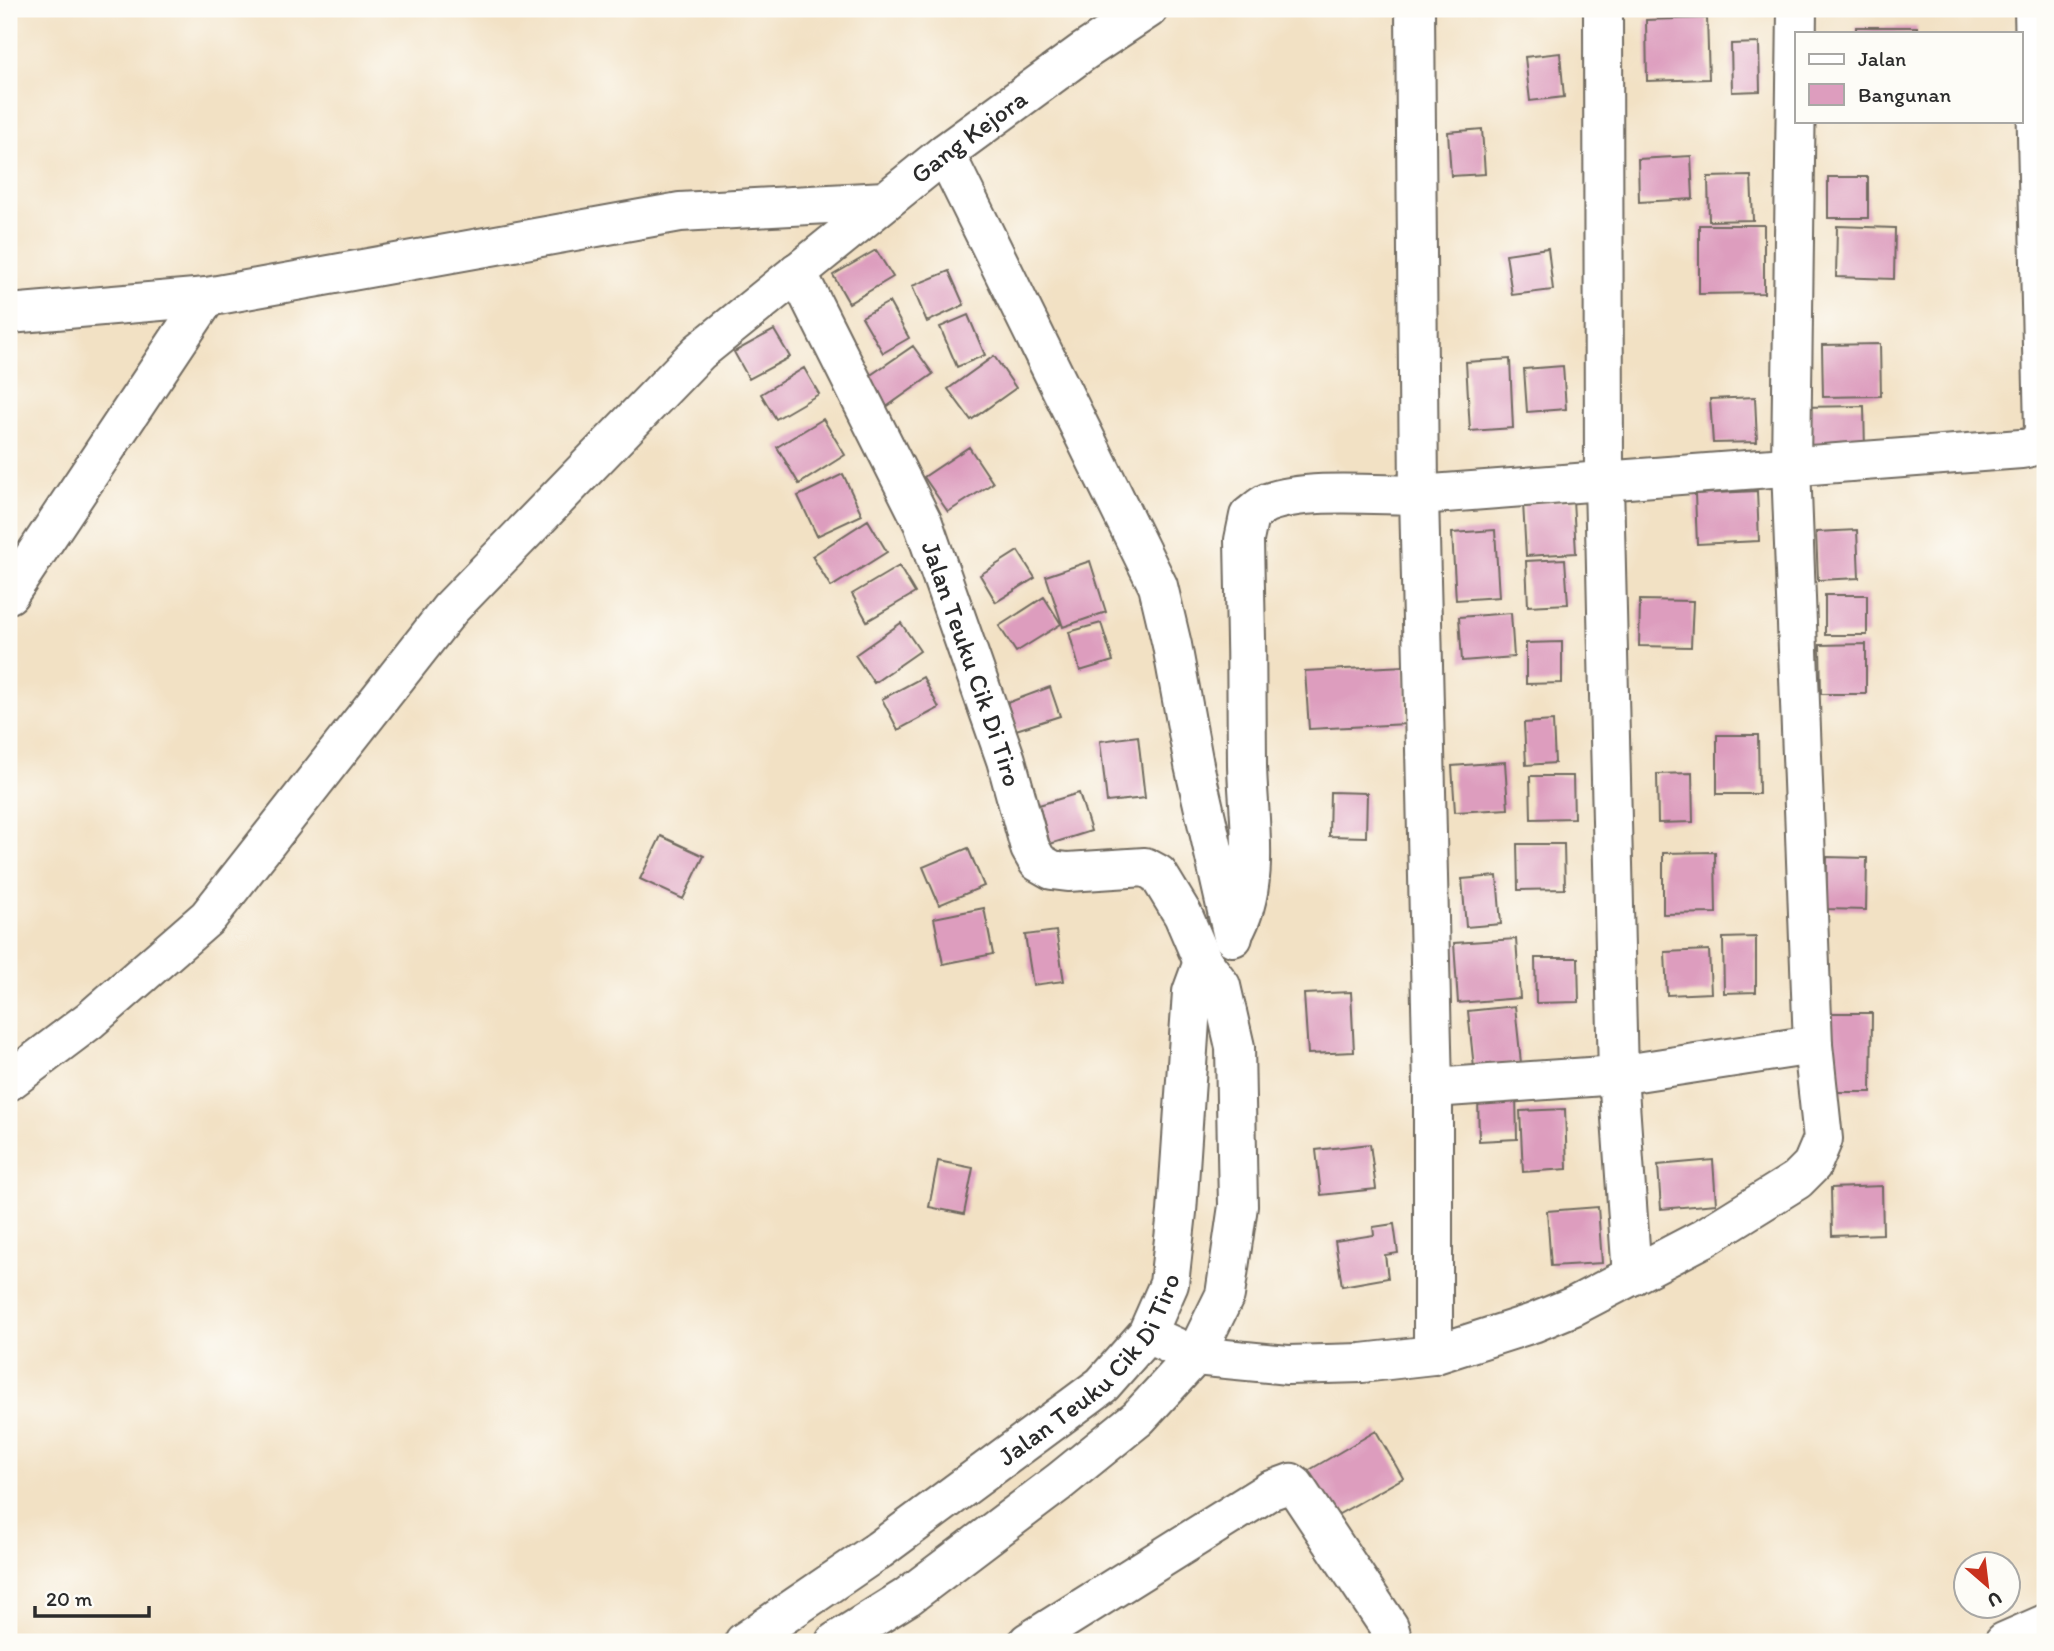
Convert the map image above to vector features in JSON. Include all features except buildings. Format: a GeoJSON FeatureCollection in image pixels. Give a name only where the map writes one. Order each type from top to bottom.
{"type":"FeatureCollection","features":[{"type":"Feature","properties":{"kind":"street","name":"Gang Kejora"},"geometry":{"type":"LineString","coordinates":[[9,1081],[90,1020],[208,917],[450,609],[699,352],[945,153],[1083,52],[1148,9]]}},
{"type":"Feature","properties":{"kind":"street"},"geometry":{"type":"LineString","coordinates":[[1415,9],[1419,495],[1433,1088],[1433,1354]]}},
{"type":"Feature","properties":{"kind":"street"},"geometry":{"type":"LineString","coordinates":[[1603,9],[1604,483],[1618,1075],[1632,1276]]}},
{"type":"Feature","properties":{"kind":"street"},"geometry":{"type":"LineString","coordinates":[[1797,9],[1797,32]]}},
{"type":"Feature","properties":{"kind":"street"},"geometry":{"type":"LineString","coordinates":[[1233,934],[1242,919],[1251,854],[1244,540],[1249,516],[1265,504],[1292,497],[1343,494],[1419,495],[1604,483],[2021,449],[2031,448],[2040,440],[2044,430],[2034,9]]}},
{"type":"Feature","properties":{"kind":"street"},"geometry":{"type":"LineString","coordinates":[[1147,1334],[1195,1356],[1288,1365],[1362,1363],[1433,1354],[1533,1323],[1574,1306],[1702,1239],[1797,1180],[1812,1165],[1823,1139],[1813,1045],[1791,466],[1796,122]]}},
{"type":"Feature","properties":{"kind":"street"},"geometry":{"type":"LineString","coordinates":[[945,153],[1158,586],[1194,765],[1233,934],[1233,961],[1228,978],[1206,980]]}},
{"type":"Feature","properties":{"kind":"street"},"geometry":{"type":"LineString","coordinates":[[15,321],[207,297],[680,212],[885,201]]}},
{"type":"Feature","properties":{"kind":"street","name":"Jalan Teuku Cik Di Tiro"},"geometry":{"type":"LineString","coordinates":[[797,272],[923,523],[1006,760],[1030,848],[1038,862],[1052,870],[1068,872],[1145,867],[1158,874],[1183,915],[1206,980],[1235,1047],[1238,1206],[1225,1295],[1195,1356],[1138,1418],[1079,1466],[906,1597],[835,1642]]}},
{"type":"Feature","properties":{"kind":"street"},"geometry":{"type":"LineString","coordinates":[[9,594],[207,297]]}},
{"type":"Feature","properties":{"kind":"street","name":"Jalan Teuku Cik Di Tiro"},"geometry":{"type":"LineString","coordinates":[[744,1642],[879,1550],[1102,1385],[1147,1334],[1169,1284],[1206,980]]}},
{"type":"Feature","properties":{"kind":"street"},"geometry":{"type":"LineString","coordinates":[[1433,1088],[1618,1075],[1813,1045]]}},
{"type":"Feature","properties":{"kind":"street"},"geometry":{"type":"LineString","coordinates":[[1028,1642],[1269,1491],[1291,1483],[1389,1627],[1393,1642]]}},
{"type":"Feature","properties":{"kind":"street"},"geometry":{"type":"LineString","coordinates":[[2004,1642],[2045,1624]]}}]}
